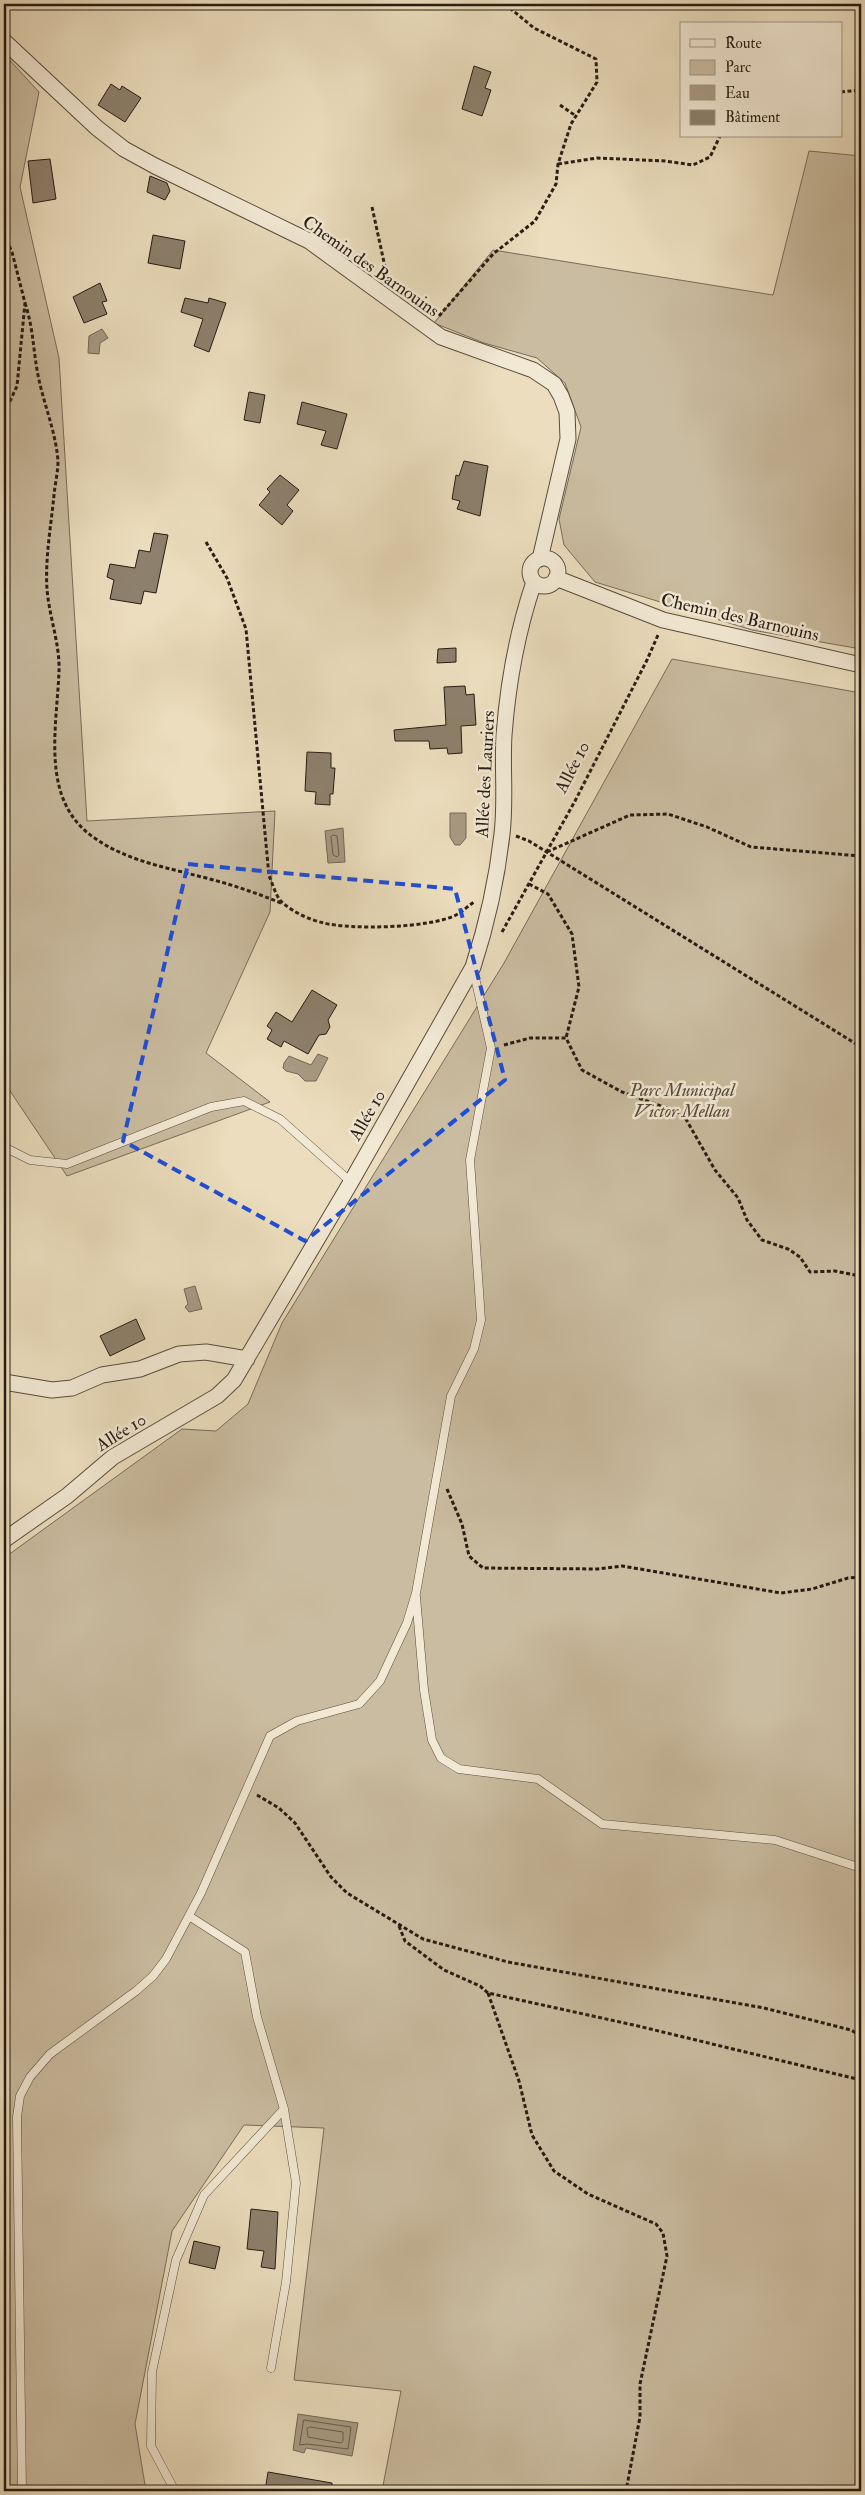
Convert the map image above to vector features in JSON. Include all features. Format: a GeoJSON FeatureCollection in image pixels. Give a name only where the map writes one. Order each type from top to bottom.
{"type":"FeatureCollection","features":[{"type":"Feature","properties":{"kind":"street","name":"Chemin des Barnouins"},"geometry":{"type":"LineString","coordinates":[[6,47],[97,128],[124,149],[308,241],[427,329],[455,344],[533,370],[554,384],[561,396],[569,425],[566,452],[540,559],[530,569],[534,582]]}},
{"type":"Feature","properties":{"kind":"street"},"geometry":{"type":"LineString","coordinates":[[534,582],[546,586],[556,578],[557,570],[553,562],[540,559]]}},
{"type":"Feature","properties":{"kind":"street","name":"Chemin des Barnouins"},"geometry":{"type":"LineString","coordinates":[[556,578],[663,620],[861,665]]}},
{"type":"Feature","properties":{"kind":"street","name":"Allée des Lauriers"},"geometry":{"type":"LineString","coordinates":[[473,967],[483,936],[502,832],[504,735],[512,669],[520,622],[534,582]]}},
{"type":"Feature","properties":{"kind":"street","name":"Allée 10"},"geometry":{"type":"LineString","coordinates":[[4,1540],[67,1496],[113,1457],[217,1396],[234,1380],[473,967]]}},
{"type":"Feature","properties":{"kind":"street"},"geometry":{"type":"LineString","coordinates":[[4,1382],[52,1390],[72,1388],[102,1375],[140,1369],[180,1354],[206,1352],[247,1359]]}},
{"type":"Feature","properties":{"kind":"lane"},"geometry":{"type":"LineString","coordinates":[[22,2491],[17,2117],[20,2096],[30,2077],[50,2054],[136,1991],[153,1976],[166,1960],[189,1916],[248,1789],[270,1736],[298,1721],[359,1704],[380,1681],[407,1623],[416,1593],[451,1396],[474,1349],[481,1320],[470,1160],[491,1048],[473,967]]}},
{"type":"Feature","properties":{"kind":"lane"},"geometry":{"type":"LineString","coordinates":[[4,1147],[30,1160],[67,1164],[211,1107],[244,1102],[280,1119],[350,1182]]}},
{"type":"Feature","properties":{"kind":"lane"},"geometry":{"type":"LineString","coordinates":[[416,1593],[424,1690],[432,1740],[441,1758],[453,1766],[460,1770],[538,1779],[602,1824],[775,1840],[861,1868]]}},
{"type":"Feature","properties":{"kind":"lane"},"geometry":{"type":"LineString","coordinates":[[189,1916],[245,1952],[257,2018],[284,2109],[296,2183],[286,2282],[270,2368]]}},
{"type":"Feature","properties":{"kind":"lane"},"geometry":{"type":"LineString","coordinates":[[174,2491],[151,2446],[152,2372],[176,2260],[204,2195],[284,2109]]}},
{"type":"Feature","properties":{"kind":"path"},"geometry":{"type":"LineString","coordinates":[[427,329],[493,254],[535,221],[556,184],[558,164],[571,124],[597,82],[596,59],[534,28],[505,4]]}},
{"type":"Feature","properties":{"kind":"path"},"geometry":{"type":"LineString","coordinates":[[842,92],[861,90]]}},
{"type":"Feature","properties":{"kind":"path"},"geometry":{"type":"LineString","coordinates":[[560,105],[576,116]]}},
{"type":"Feature","properties":{"kind":"path"},"geometry":{"type":"LineString","coordinates":[[558,164],[597,158],[665,161],[693,165],[710,157],[719,138]]}},
{"type":"Feature","properties":{"kind":"path"},"geometry":{"type":"LineString","coordinates":[[372,208],[393,304]]}},
{"type":"Feature","properties":{"kind":"path"},"geometry":{"type":"LineString","coordinates":[[4,234],[12,252],[33,326],[39,379],[56,447],[58,464],[47,554],[47,590],[59,669],[54,742],[56,779],[69,813],[81,827],[96,839],[128,856],[255,893],[323,923],[342,926],[401,926],[438,921],[455,915],[493,888]]}},
{"type":"Feature","properties":{"kind":"path"},"geometry":{"type":"LineString","coordinates":[[4,414],[18,386],[25,303]]}},
{"type":"Feature","properties":{"kind":"path"},"geometry":{"type":"LineString","coordinates":[[206,542],[227,578],[246,629],[269,876],[281,903]]}},
{"type":"Feature","properties":{"kind":"path","name":"Allée 10"},"geometry":{"type":"LineString","coordinates":[[501,934],[575,801],[647,660],[663,620]]}},
{"type":"Feature","properties":{"kind":"path"},"geometry":{"type":"LineString","coordinates":[[546,852],[630,815],[668,814],[707,827],[751,847],[861,856]]}},
{"type":"Feature","properties":{"kind":"path"},"geometry":{"type":"LineString","coordinates":[[502,832],[529,841],[861,1047]]}},
{"type":"Feature","properties":{"kind":"path"},"geometry":{"type":"LineString","coordinates":[[529,884],[548,894],[572,934],[579,988],[566,1038],[582,1070],[622,1092],[683,1114],[715,1170],[738,1198],[747,1220],[762,1240],[794,1253],[800,1257],[810,1272],[835,1271],[855,1275],[861,1273]]}},
{"type":"Feature","properties":{"kind":"path"},"geometry":{"type":"LineString","coordinates":[[491,1048],[530,1038],[566,1038]]}},
{"type":"Feature","properties":{"kind":"path"},"geometry":{"type":"LineString","coordinates":[[436,1477],[448,1489],[462,1524],[469,1556],[483,1568],[552,1567],[598,1569],[622,1566],[781,1594],[812,1589],[848,1578],[861,1577]]}},
{"type":"Feature","properties":{"kind":"path"},"geometry":{"type":"LineString","coordinates":[[248,1789],[279,1808],[295,1823],[331,1877],[346,1893],[423,1939],[508,1962],[764,2008],[850,2030],[861,2036]]}},
{"type":"Feature","properties":{"kind":"path"},"geometry":{"type":"LineString","coordinates":[[399,1925],[405,1941],[444,1970],[480,1986],[488,1993],[638,2026],[861,2080]]}},
{"type":"Feature","properties":{"kind":"path"},"geometry":{"type":"LineString","coordinates":[[488,1993],[519,2081],[532,2134],[554,2171],[588,2194],[656,2224],[663,2233],[667,2256],[640,2384],[640,2417],[626,2491]]}},
{"type":"Feature","properties":{"kind":"highlighted area"},"geometry":{"type":"Polygon","coordinates":[[[188,864],[455,889],[505,1080],[305,1241],[123,1141],[188,864]]]}},
{"type":"Feature","properties":{"kind":"green space"},"geometry":{"type":"Polygon","coordinates":[[[4,54],[39,92],[20,187],[59,358],[87,821],[275,811],[270,912],[206,1053],[270,1102],[67,1176],[4,1082],[4,54]]]}},
{"type":"Feature","properties":{"kind":"green space"},"geometry":{"type":"Polygon","coordinates":[[[809,151],[861,156],[861,649],[752,630],[595,582],[564,545],[559,519],[581,427],[565,383],[537,358],[484,343],[434,323],[493,250],[773,295],[809,151]]]}},
{"type":"Feature","properties":{"kind":"green space","name":"Parc Municipal Victor Mellan"},"geometry":{"type":"Polygon","coordinates":[[[672,659],[861,693],[861,2491],[382,2491],[401,2391],[294,2380],[324,2128],[244,2125],[172,2231],[135,2424],[146,2491],[4,2491],[4,1558],[182,1429],[216,1431],[248,1404],[282,1323],[504,963],[672,659]]]}},
{"type":"Feature","properties":{"kind":"water"},"geometry":{"type":"Polygon","coordinates":[[[102,329],[108,338],[100,343],[99,354],[88,353],[89,336],[102,329]]]}},
{"type":"Feature","properties":{"kind":"water"},"geometry":{"type":"Polygon","coordinates":[[[450,813],[466,813],[466,838],[460,845],[455,845],[450,837],[450,813]]]}},
{"type":"Feature","properties":{"kind":"water"},"geometry":{"type":"Polygon","coordinates":[[[343,828],[345,862],[328,863],[325,831],[343,828]]]}},
{"type":"Feature","properties":{"kind":"water"},"geometry":{"type":"Polygon","coordinates":[[[318,1054],[328,1058],[316,1081],[305,1081],[298,1074],[286,1071],[283,1068],[289,1056],[311,1065],[318,1054]]]}},
{"type":"Feature","properties":{"kind":"water"},"geometry":{"type":"Polygon","coordinates":[[[195,1286],[202,1309],[189,1312],[185,1307],[188,1304],[184,1289],[195,1286]]]}},
{"type":"Feature","properties":{"kind":"water"},"geometry":{"type":"Polygon","coordinates":[[[298,2414],[358,2423],[352,2456],[306,2448],[304,2453],[293,2450],[298,2414]]]}},
{"type":"Feature","properties":{"kind":"building"},"geometry":{"type":"Polygon","coordinates":[[[474,66],[491,72],[485,88],[491,90],[482,116],[462,109],[474,66]]]}},
{"type":"Feature","properties":{"kind":"building"},"geometry":{"type":"Polygon","coordinates":[[[111,84],[120,90],[122,86],[141,98],[125,122],[98,105],[111,84]]]}},
{"type":"Feature","properties":{"kind":"building"},"geometry":{"type":"Polygon","coordinates":[[[50,159],[56,199],[33,203],[28,161],[50,159]]]}},
{"type":"Feature","properties":{"kind":"building"},"geometry":{"type":"Polygon","coordinates":[[[150,176],[167,183],[170,191],[165,200],[147,192],[150,176]]]}},
{"type":"Feature","properties":{"kind":"building"},"geometry":{"type":"Polygon","coordinates":[[[153,235],[185,241],[180,269],[148,263],[153,235]]]}},
{"type":"Feature","properties":{"kind":"building"},"geometry":{"type":"Polygon","coordinates":[[[100,283],[107,301],[102,302],[107,314],[84,323],[73,297],[100,283]]]}},
{"type":"Feature","properties":{"kind":"building"},"geometry":{"type":"Polygon","coordinates":[[[185,298],[208,303],[209,298],[226,303],[209,352],[194,346],[203,319],[181,312],[185,298]]]}},
{"type":"Feature","properties":{"kind":"building"},"geometry":{"type":"Polygon","coordinates":[[[249,392],[265,395],[260,423],[244,420],[249,392]]]}},
{"type":"Feature","properties":{"kind":"building"},"geometry":{"type":"Polygon","coordinates":[[[302,402],[347,414],[337,449],[321,445],[326,431],[297,424],[302,402]]]}},
{"type":"Feature","properties":{"kind":"building"},"geometry":{"type":"Polygon","coordinates":[[[464,461],[488,466],[480,516],[457,509],[460,501],[452,499],[456,475],[459,476],[464,461]]]}},
{"type":"Feature","properties":{"kind":"building"},"geometry":{"type":"Polygon","coordinates":[[[280,475],[299,490],[287,505],[293,511],[282,525],[259,505],[270,492],[267,489],[280,475]]]}},
{"type":"Feature","properties":{"kind":"building"},"geometry":{"type":"Polygon","coordinates":[[[154,533],[168,535],[156,593],[144,591],[141,604],[110,599],[114,580],[107,577],[110,564],[135,568],[139,550],[150,552],[154,533]]]}},
{"type":"Feature","properties":{"kind":"building"},"geometry":{"type":"Polygon","coordinates":[[[456,648],[456,662],[437,663],[438,649],[456,648]]]}},
{"type":"Feature","properties":{"kind":"building"},"geometry":{"type":"Polygon","coordinates":[[[465,686],[466,695],[474,694],[476,725],[461,726],[462,753],[448,754],[447,748],[430,749],[429,741],[395,741],[394,730],[446,725],[444,687],[465,686]]]}},
{"type":"Feature","properties":{"kind":"building"},"geometry":{"type":"Polygon","coordinates":[[[307,752],[331,753],[331,768],[335,768],[330,805],[315,804],[316,792],[305,791],[307,752]]]}},
{"type":"Feature","properties":{"kind":"building"},"geometry":{"type":"Polygon","coordinates":[[[312,990],[337,1005],[328,1020],[330,1027],[326,1034],[319,1035],[308,1054],[284,1041],[281,1047],[267,1039],[272,1030],[267,1026],[276,1012],[292,1022],[312,990]]]}},
{"type":"Feature","properties":{"kind":"building"},"geometry":{"type":"Polygon","coordinates":[[[136,1319],[145,1339],[110,1356],[100,1336],[136,1319]]]}},
{"type":"Feature","properties":{"kind":"building"},"geometry":{"type":"Polygon","coordinates":[[[251,2209],[278,2212],[275,2269],[261,2267],[264,2251],[247,2249],[251,2209]]]}},
{"type":"Feature","properties":{"kind":"building"},"geometry":{"type":"Polygon","coordinates":[[[194,2241],[220,2247],[215,2269],[189,2263],[194,2241]]]}},
{"type":"Feature","properties":{"kind":"building"},"geometry":{"type":"Polygon","coordinates":[[[268,2472],[332,2483],[332,2491],[265,2491],[268,2472]]]}}]}
